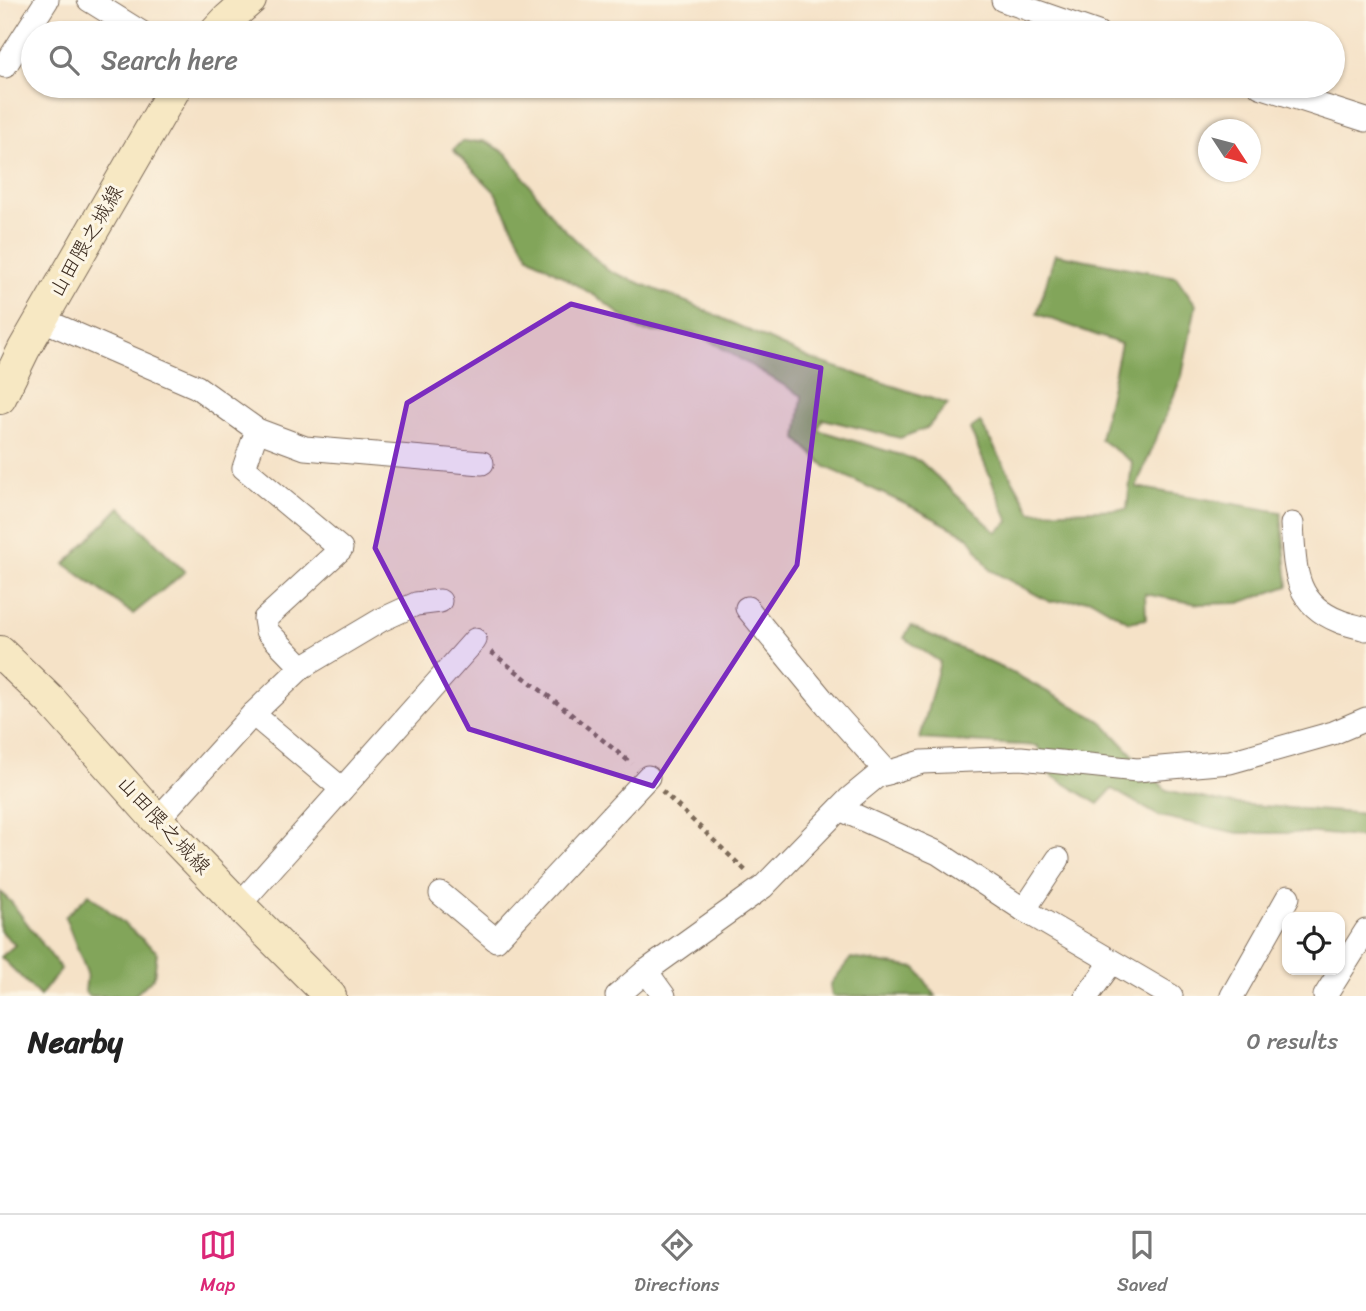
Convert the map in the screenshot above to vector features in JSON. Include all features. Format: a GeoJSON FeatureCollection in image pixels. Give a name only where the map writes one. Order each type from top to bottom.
{"type":"FeatureCollection","features":[{"type":"Feature","properties":{"kind":"main road"},"geometry":{"type":"LineString","coordinates":[[226,21],[250,0]]}},
{"type":"Feature","properties":{"kind":"main road","name":"山田隈之城線"},"geometry":{"type":"LineString","coordinates":[[0,398],[24,348],[169,98]]}},
{"type":"Feature","properties":{"kind":"main road","name":"山田隈之城線"},"geometry":{"type":"LineString","coordinates":[[0,652],[52,702],[157,820],[330,996]]}},
{"type":"Feature","properties":{"kind":"street"},"geometry":{"type":"LineString","coordinates":[[34,21],[47,0]]}},
{"type":"Feature","properties":{"kind":"street"},"geometry":{"type":"LineString","coordinates":[[89,0],[123,21]]}},
{"type":"Feature","properties":{"kind":"street"},"geometry":{"type":"LineString","coordinates":[[1003,0],[1063,21]]}},
{"type":"Feature","properties":{"kind":"street"},"geometry":{"type":"LineString","coordinates":[[5,66],[21,41]]}},
{"type":"Feature","properties":{"kind":"street"},"geometry":{"type":"LineString","coordinates":[[1297,98],[1366,120]]}},
{"type":"Feature","properties":{"kind":"street"},"geometry":{"type":"LineString","coordinates":[[41,319],[197,387],[257,430],[305,448],[482,463]]}},
{"type":"Feature","properties":{"kind":"street"},"geometry":{"type":"LineString","coordinates":[[257,430],[244,468],[341,549],[265,620],[267,631],[302,667]]}},
{"type":"Feature","properties":{"kind":"street"},"geometry":{"type":"LineString","coordinates":[[1292,524],[1295,566],[1303,594],[1317,609],[1339,621],[1366,629]]}},
{"type":"Feature","properties":{"kind":"street"},"geometry":{"type":"LineString","coordinates":[[157,820],[253,714],[302,667],[381,620],[416,604],[440,601]]}},
{"type":"Feature","properties":{"kind":"street"},"geometry":{"type":"LineString","coordinates":[[747,608],[827,705],[888,773]]}},
{"type":"Feature","properties":{"kind":"street"},"geometry":{"type":"LineString","coordinates":[[239,905],[475,640]]}},
{"type":"Feature","properties":{"kind":"street"},"geometry":{"type":"LineString","coordinates":[[253,714],[342,789]]}},
{"type":"Feature","properties":{"kind":"street"},"geometry":{"type":"LineString","coordinates":[[617,996],[646,971],[763,887],[849,799],[877,776],[922,762],[1021,758],[1137,770],[1230,762],[1333,733],[1366,719]]}},
{"type":"Feature","properties":{"kind":"street"},"geometry":{"type":"LineString","coordinates":[[441,894],[496,940],[649,777]]}},
{"type":"Feature","properties":{"kind":"street"},"geometry":{"type":"LineString","coordinates":[[840,809],[938,853],[1024,910],[1171,996]]}},
{"type":"Feature","properties":{"kind":"street"},"geometry":{"type":"LineString","coordinates":[[1024,910],[1058,859]]}},
{"type":"Feature","properties":{"kind":"street"},"geometry":{"type":"LineString","coordinates":[[1232,996],[1288,897]]}},
{"type":"Feature","properties":{"kind":"street"},"geometry":{"type":"LineString","coordinates":[[1325,996],[1366,930]]}},
{"type":"Feature","properties":{"kind":"street"},"geometry":{"type":"LineString","coordinates":[[1087,996],[1112,962]]}},
{"type":"Feature","properties":{"kind":"street"},"geometry":{"type":"LineString","coordinates":[[646,971],[664,996]]}},
{"type":"Feature","properties":{"kind":"path"},"geometry":{"type":"LineString","coordinates":[[475,640],[649,777],[763,887]]}},
{"type":"Feature","properties":{"kind":"highlighted area"},"geometry":{"type":"Polygon","coordinates":[[[571,304],[821,368],[797,565],[653,786],[469,729],[375,548],[407,403],[571,304]]]}},
{"type":"Feature","properties":{"kind":"green space"},"geometry":{"type":"Polygon","coordinates":[[[485,141],[507,154],[555,220],[607,270],[689,303],[811,359],[948,404],[927,428],[900,438],[823,419],[818,430],[920,461],[996,532],[1009,522],[970,429],[980,422],[1031,512],[1127,509],[1132,462],[1100,439],[1121,344],[1037,314],[1055,254],[1176,277],[1196,305],[1182,376],[1136,487],[1281,512],[1288,586],[1239,603],[1198,604],[1145,594],[1146,619],[1129,622],[1090,599],[1050,602],[990,570],[969,537],[826,467],[797,439],[802,396],[698,334],[641,331],[600,299],[529,256],[495,192],[453,150],[461,142],[485,141]]]}},
{"type":"Feature","properties":{"kind":"green space"},"geometry":{"type":"Polygon","coordinates":[[[120,507],[185,572],[133,614],[65,564],[120,507]]]}},
{"type":"Feature","properties":{"kind":"green space"},"geometry":{"type":"Polygon","coordinates":[[[911,626],[1015,674],[1101,721],[1166,790],[1225,803],[1366,814],[1366,838],[1315,833],[1238,833],[1159,816],[1112,789],[1098,804],[1046,772],[1038,746],[920,739],[940,662],[904,638],[911,626]]]}},
{"type":"Feature","properties":{"kind":"green space"},"geometry":{"type":"Polygon","coordinates":[[[0,892],[11,902],[61,969],[40,996],[1,957],[15,945],[0,930],[0,892]]]}},
{"type":"Feature","properties":{"kind":"green space"},"geometry":{"type":"Polygon","coordinates":[[[89,894],[157,952],[154,977],[134,996],[89,996],[85,992],[87,973],[65,917],[89,894]]]}},
{"type":"Feature","properties":{"kind":"green space"},"geometry":{"type":"Polygon","coordinates":[[[851,958],[916,968],[936,996],[832,996],[830,985],[851,958]]]}}]}
